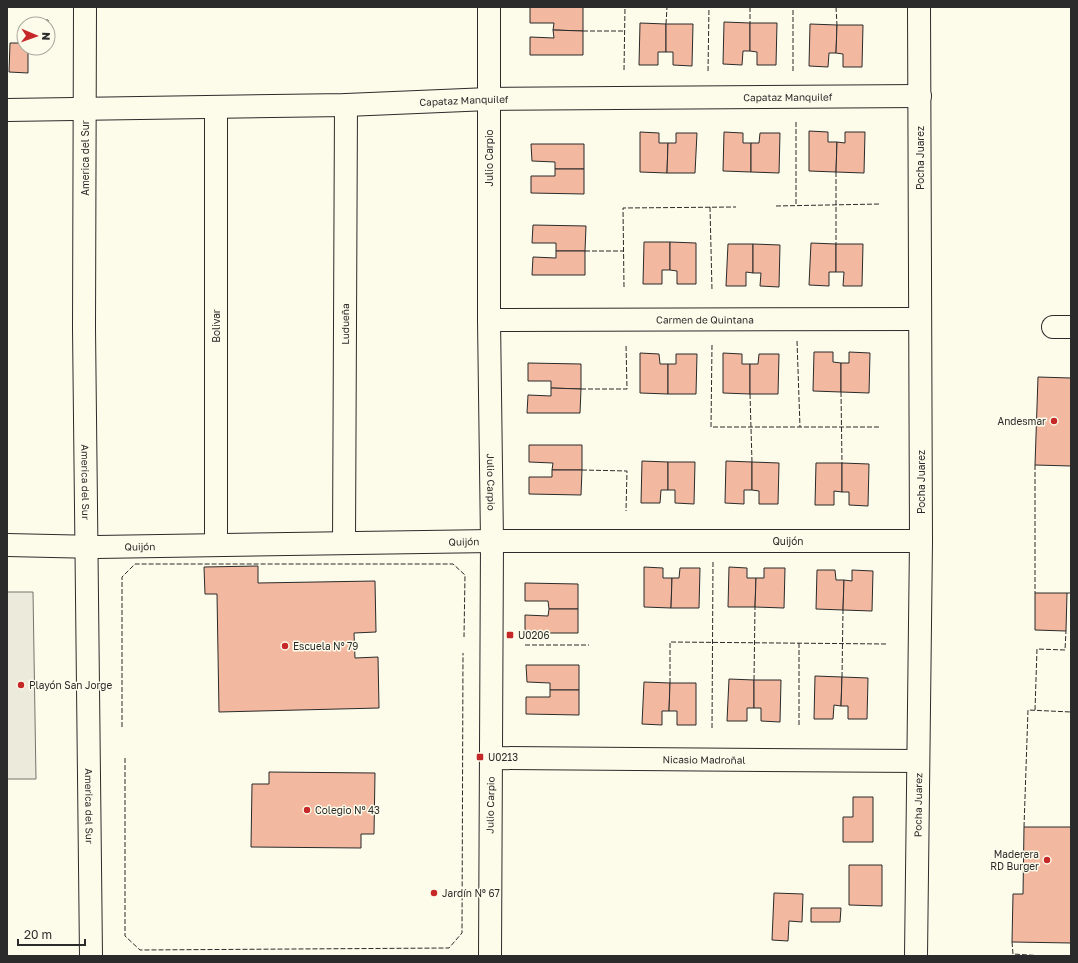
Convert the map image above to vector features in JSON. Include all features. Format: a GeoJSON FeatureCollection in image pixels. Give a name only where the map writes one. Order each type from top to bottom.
{"type":"FeatureCollection","features":[{"type":"Feature","properties":{"kind":"street","name":"America del Sur"},"geometry":{"type":"LineString","coordinates":[[85,7],[86,546],[90,956]]}},
{"type":"Feature","properties":{"kind":"street","name":"Julio Carpio"},"geometry":{"type":"LineString","coordinates":[[489,7],[489,320],[492,541],[490,956]]}},
{"type":"Feature","properties":{"kind":"street","name":"Pocha Juarez"},"geometry":{"type":"LineString","coordinates":[[916,956],[921,541],[919,7]]}},
{"type":"Feature","properties":{"kind":"street","name":"Capataz Manquilef"},"geometry":{"type":"LineString","coordinates":[[7,110],[346,105],[489,99],[920,96]]}},
{"type":"Feature","properties":{"kind":"street","name":"Ludueña"},"geometry":{"type":"LineString","coordinates":[[344,542],[346,105]]}},
{"type":"Feature","properties":{"kind":"street","name":"Bolivar"},"geometry":{"type":"LineString","coordinates":[[216,107],[216,545]]}},
{"type":"Feature","properties":{"kind":"street","name":"Carmen de Quintana"},"geometry":{"type":"LineString","coordinates":[[489,320],[920,319]]}},
{"type":"Feature","properties":{"kind":"street","name":"Quijón"},"geometry":{"type":"LineString","coordinates":[[7,545],[216,545],[492,541],[921,541]]}},
{"type":"Feature","properties":{"kind":"street","name":"Nicasio Madroñal"},"geometry":{"type":"LineString","coordinates":[[491,758],[918,761]]}},
{"type":"Feature","properties":{"kind":"shaded area","name":"Playón San Jorge"},"geometry":{"type":"Polygon","coordinates":[[[7,592],[33,592],[36,779],[7,779],[7,592]]]}},
{"type":"Feature","properties":{"kind":"building"},"geometry":{"type":"Polygon","coordinates":[[[530,7],[583,7],[583,31],[553,30],[554,23],[530,23],[530,7]]]}},
{"type":"Feature","properties":{"kind":"building"},"geometry":{"type":"Polygon","coordinates":[[[724,22],[750,23],[750,51],[743,51],[742,65],[723,64],[724,22]]]}},
{"type":"Feature","properties":{"kind":"building"},"geometry":{"type":"Polygon","coordinates":[[[640,23],[666,24],[666,52],[658,52],[658,65],[639,65],[640,23]]]}},
{"type":"Feature","properties":{"kind":"building"},"geometry":{"type":"Polygon","coordinates":[[[750,23],[777,23],[776,65],[757,65],[757,52],[750,51],[750,23]]]}},
{"type":"Feature","properties":{"kind":"building"},"geometry":{"type":"Polygon","coordinates":[[[666,24],[693,24],[692,66],[673,65],[673,52],[666,52],[666,24]]]}},
{"type":"Feature","properties":{"kind":"building"},"geometry":{"type":"Polygon","coordinates":[[[810,24],[837,25],[836,53],[829,53],[828,67],[809,66],[810,24]]]}},
{"type":"Feature","properties":{"kind":"building"},"geometry":{"type":"Polygon","coordinates":[[[837,25],[863,25],[862,67],[843,67],[843,54],[836,53],[837,25]]]}},
{"type":"Feature","properties":{"kind":"building"},"geometry":{"type":"Polygon","coordinates":[[[553,30],[583,31],[583,55],[530,55],[530,37],[554,38],[553,30]]]}},
{"type":"Feature","properties":{"kind":"building"},"geometry":{"type":"Polygon","coordinates":[[[10,43],[16,43],[16,56],[28,56],[28,73],[9,72],[10,43]]]}},
{"type":"Feature","properties":{"kind":"building"},"geometry":{"type":"Polygon","coordinates":[[[809,131],[828,132],[828,142],[837,142],[836,172],[809,171],[809,131]]]}},
{"type":"Feature","properties":{"kind":"building"},"geometry":{"type":"Polygon","coordinates":[[[640,132],[659,133],[659,143],[668,143],[667,173],[640,172],[640,132]]]}},
{"type":"Feature","properties":{"kind":"building"},"geometry":{"type":"Polygon","coordinates":[[[724,132],[743,133],[743,143],[751,143],[751,172],[723,171],[724,132]]]}},
{"type":"Feature","properties":{"kind":"building"},"geometry":{"type":"Polygon","coordinates":[[[845,132],[865,132],[864,173],[836,172],[837,142],[845,143],[845,132]]]}},
{"type":"Feature","properties":{"kind":"building"},"geometry":{"type":"Polygon","coordinates":[[[676,133],[697,133],[695,173],[667,173],[668,143],[676,143],[676,133]]]}},
{"type":"Feature","properties":{"kind":"building"},"geometry":{"type":"Polygon","coordinates":[[[760,133],[780,133],[779,173],[751,172],[751,143],[759,143],[760,133]]]}},
{"type":"Feature","properties":{"kind":"building"},"geometry":{"type":"Polygon","coordinates":[[[531,144],[584,144],[584,169],[555,169],[555,162],[532,161],[531,144]]]}},
{"type":"Feature","properties":{"kind":"building"},"geometry":{"type":"Polygon","coordinates":[[[555,169],[584,169],[584,194],[531,193],[531,176],[555,176],[555,169]]]}},
{"type":"Feature","properties":{"kind":"building"},"geometry":{"type":"Polygon","coordinates":[[[533,225],[586,226],[585,251],[556,251],[556,243],[532,243],[533,225]]]}},
{"type":"Feature","properties":{"kind":"building"},"geometry":{"type":"Polygon","coordinates":[[[644,242],[670,242],[670,270],[662,270],[662,284],[643,284],[644,242]]]}},
{"type":"Feature","properties":{"kind":"building"},"geometry":{"type":"Polygon","coordinates":[[[670,242],[696,243],[696,284],[677,284],[677,271],[670,270],[670,242]]]}},
{"type":"Feature","properties":{"kind":"building"},"geometry":{"type":"Polygon","coordinates":[[[811,243],[836,244],[836,272],[829,272],[829,286],[809,285],[811,243]]]}},
{"type":"Feature","properties":{"kind":"building"},"geometry":{"type":"Polygon","coordinates":[[[728,244],[753,244],[753,273],[746,272],[746,286],[726,286],[728,244]]]}},
{"type":"Feature","properties":{"kind":"building"},"geometry":{"type":"Polygon","coordinates":[[[753,244],[780,245],[779,287],[760,286],[761,273],[753,273],[753,244]]]}},
{"type":"Feature","properties":{"kind":"building"},"geometry":{"type":"Polygon","coordinates":[[[836,244],[863,244],[862,286],[843,286],[844,272],[836,272],[836,244]]]}},
{"type":"Feature","properties":{"kind":"building"},"geometry":{"type":"Polygon","coordinates":[[[556,251],[585,251],[585,275],[532,275],[533,257],[556,258],[556,251]]]}},
{"type":"Feature","properties":{"kind":"building"},"geometry":{"type":"Polygon","coordinates":[[[814,352],[833,352],[833,362],[841,363],[841,392],[813,391],[814,352]]]}},
{"type":"Feature","properties":{"kind":"building"},"geometry":{"type":"Polygon","coordinates":[[[849,352],[870,353],[869,393],[841,392],[841,363],[849,363],[849,352]]]}},
{"type":"Feature","properties":{"kind":"building"},"geometry":{"type":"Polygon","coordinates":[[[640,353],[659,354],[660,364],[668,364],[668,394],[640,393],[640,353]]]}},
{"type":"Feature","properties":{"kind":"building"},"geometry":{"type":"Polygon","coordinates":[[[723,353],[742,354],[742,364],[750,364],[750,394],[723,393],[723,353]]]}},
{"type":"Feature","properties":{"kind":"building"},"geometry":{"type":"Polygon","coordinates":[[[676,354],[697,354],[696,394],[668,394],[668,364],[676,364],[676,354]]]}},
{"type":"Feature","properties":{"kind":"building"},"geometry":{"type":"Polygon","coordinates":[[[759,354],[779,354],[778,394],[750,394],[750,364],[758,364],[759,354]]]}},
{"type":"Feature","properties":{"kind":"building"},"geometry":{"type":"Polygon","coordinates":[[[528,363],[581,364],[581,389],[551,388],[551,381],[528,381],[528,363]]]}},
{"type":"Feature","properties":{"kind":"building","name":"Andesmar"},"geometry":{"type":"Polygon","coordinates":[[[1038,377],[1071,378],[1071,466],[1035,465],[1038,377]]]}},
{"type":"Feature","properties":{"kind":"building"},"geometry":{"type":"Polygon","coordinates":[[[551,388],[581,389],[580,413],[527,413],[528,395],[551,396],[551,388]]]}},
{"type":"Feature","properties":{"kind":"building"},"geometry":{"type":"Polygon","coordinates":[[[529,445],[582,445],[582,470],[552,470],[553,463],[529,462],[529,445]]]}},
{"type":"Feature","properties":{"kind":"building"},"geometry":{"type":"Polygon","coordinates":[[[642,461],[668,462],[668,490],[661,490],[660,503],[641,503],[642,461]]]}},
{"type":"Feature","properties":{"kind":"building"},"geometry":{"type":"Polygon","coordinates":[[[726,461],[752,462],[752,490],[744,490],[744,504],[725,503],[726,461]]]}},
{"type":"Feature","properties":{"kind":"building"},"geometry":{"type":"Polygon","coordinates":[[[668,462],[695,462],[694,504],[675,503],[675,490],[668,490],[668,462]]]}},
{"type":"Feature","properties":{"kind":"building"},"geometry":{"type":"Polygon","coordinates":[[[752,462],[779,463],[778,504],[759,504],[759,491],[752,490],[752,462]]]}},
{"type":"Feature","properties":{"kind":"building"},"geometry":{"type":"Polygon","coordinates":[[[816,463],[842,463],[842,492],[834,491],[834,505],[815,505],[816,463]]]}},
{"type":"Feature","properties":{"kind":"building"},"geometry":{"type":"Polygon","coordinates":[[[842,463],[869,464],[868,506],[849,505],[849,492],[842,492],[842,463]]]}},
{"type":"Feature","properties":{"kind":"building"},"geometry":{"type":"Polygon","coordinates":[[[552,470],[582,470],[581,495],[529,494],[529,477],[552,477],[552,470]]]}},
{"type":"Feature","properties":{"kind":"building"},"geometry":{"type":"Polygon","coordinates":[[[258,566],[258,583],[375,581],[376,632],[354,633],[355,658],[378,657],[379,708],[219,712],[217,594],[205,594],[204,567],[258,566]]]}},
{"type":"Feature","properties":{"kind":"building"},"geometry":{"type":"Polygon","coordinates":[[[644,567],[663,568],[663,578],[672,578],[671,608],[644,607],[644,567]]]}},
{"type":"Feature","properties":{"kind":"building"},"geometry":{"type":"Polygon","coordinates":[[[729,567],[747,568],[747,578],[756,578],[755,607],[728,607],[729,567]]]}},
{"type":"Feature","properties":{"kind":"building"},"geometry":{"type":"Polygon","coordinates":[[[680,568],[700,568],[699,608],[671,608],[672,578],[679,578],[680,568]]]}},
{"type":"Feature","properties":{"kind":"building"},"geometry":{"type":"Polygon","coordinates":[[[764,568],[785,568],[784,608],[755,607],[756,578],[764,578],[764,568]]]}},
{"type":"Feature","properties":{"kind":"building"},"geometry":{"type":"Polygon","coordinates":[[[817,570],[835,570],[836,580],[844,580],[843,610],[816,609],[817,570]]]}},
{"type":"Feature","properties":{"kind":"building"},"geometry":{"type":"Polygon","coordinates":[[[852,570],[873,571],[872,611],[843,610],[844,580],[852,581],[852,570]]]}},
{"type":"Feature","properties":{"kind":"building"},"geometry":{"type":"Polygon","coordinates":[[[525,583],[578,584],[578,609],[549,609],[548,601],[525,601],[525,583]]]}},
{"type":"Feature","properties":{"kind":"building"},"geometry":{"type":"Polygon","coordinates":[[[1035,593],[1067,593],[1066,631],[1035,630],[1035,593]]]}},
{"type":"Feature","properties":{"kind":"building"},"geometry":{"type":"Polygon","coordinates":[[[549,609],[578,609],[578,633],[525,633],[525,615],[548,616],[549,609]]]}},
{"type":"Feature","properties":{"kind":"building"},"geometry":{"type":"Polygon","coordinates":[[[526,665],[579,665],[579,690],[550,690],[550,683],[527,682],[526,665]]]}},
{"type":"Feature","properties":{"kind":"building"},"geometry":{"type":"Polygon","coordinates":[[[815,676],[842,677],[841,706],[834,705],[833,719],[814,719],[815,676]]]}},
{"type":"Feature","properties":{"kind":"building"},"geometry":{"type":"Polygon","coordinates":[[[842,677],[868,678],[867,719],[848,719],[848,706],[841,706],[842,677]]]}},
{"type":"Feature","properties":{"kind":"building"},"geometry":{"type":"Polygon","coordinates":[[[729,679],[754,680],[754,708],[747,708],[747,721],[727,721],[729,679]]]}},
{"type":"Feature","properties":{"kind":"building"},"geometry":{"type":"Polygon","coordinates":[[[754,680],[781,680],[780,722],[761,721],[761,708],[754,708],[754,680]]]}},
{"type":"Feature","properties":{"kind":"building"},"geometry":{"type":"Polygon","coordinates":[[[644,682],[670,683],[669,711],[662,711],[662,725],[642,724],[644,682]]]}},
{"type":"Feature","properties":{"kind":"building"},"geometry":{"type":"Polygon","coordinates":[[[670,683],[696,683],[696,725],[677,725],[677,711],[669,711],[670,683]]]}},
{"type":"Feature","properties":{"kind":"building"},"geometry":{"type":"Polygon","coordinates":[[[550,690],[579,690],[579,715],[526,714],[526,697],[550,697],[550,690]]]}},
{"type":"Feature","properties":{"kind":"building"},"geometry":{"type":"Polygon","coordinates":[[[269,772],[375,773],[374,834],[361,834],[361,848],[251,847],[252,784],[269,784],[269,772]]]}},
{"type":"Feature","properties":{"kind":"building"},"geometry":{"type":"Polygon","coordinates":[[[853,797],[873,797],[873,842],[843,842],[843,817],[853,817],[853,797]]]}},
{"type":"Feature","properties":{"kind":"building","name":"Maderera RD Burger"},"geometry":{"type":"Polygon","coordinates":[[[1024,827],[1071,827],[1071,943],[1012,942],[1013,894],[1023,894],[1024,827]]]}},
{"type":"Feature","properties":{"kind":"building"},"geometry":{"type":"Polygon","coordinates":[[[849,865],[882,865],[882,906],[849,905],[849,865]]]}},
{"type":"Feature","properties":{"kind":"building"},"geometry":{"type":"Polygon","coordinates":[[[774,893],[803,894],[802,922],[789,921],[788,941],[772,940],[774,893]]]}},
{"type":"Feature","properties":{"kind":"building"},"geometry":{"type":"Polygon","coordinates":[[[811,908],[841,908],[840,922],[811,922],[811,908]]]}},
{"type":"Feature","properties":{"kind":"fence"},"geometry":{"type":"LineString","coordinates":[[624,70],[625,7]]}},
{"type":"Feature","properties":{"kind":"fence"},"geometry":{"type":"LineString","coordinates":[[666,24],[667,7]]}},
{"type":"Feature","properties":{"kind":"fence"},"geometry":{"type":"LineString","coordinates":[[708,71],[709,7]]}},
{"type":"Feature","properties":{"kind":"fence"},"geometry":{"type":"LineString","coordinates":[[750,7],[750,23]]}},
{"type":"Feature","properties":{"kind":"fence"},"geometry":{"type":"LineString","coordinates":[[793,7],[793,71]]}},
{"type":"Feature","properties":{"kind":"fence"},"geometry":{"type":"LineString","coordinates":[[836,7],[837,25]]}},
{"type":"Feature","properties":{"kind":"fence"},"geometry":{"type":"LineString","coordinates":[[583,31],[625,31]]}},
{"type":"Feature","properties":{"kind":"fence"},"geometry":{"type":"LineString","coordinates":[[796,122],[796,205]]}},
{"type":"Feature","properties":{"kind":"fence"},"geometry":{"type":"LineString","coordinates":[[836,172],[836,244]]}},
{"type":"Feature","properties":{"kind":"fence"},"geometry":{"type":"LineString","coordinates":[[776,206],[880,204]]}},
{"type":"Feature","properties":{"kind":"fence"},"geometry":{"type":"LineString","coordinates":[[710,207],[712,290]]}},
{"type":"Feature","properties":{"kind":"fence"},"geometry":{"type":"LineString","coordinates":[[624,287],[623,208],[736,207]]}},
{"type":"Feature","properties":{"kind":"fence"},"geometry":{"type":"LineString","coordinates":[[585,251],[624,251]]}},
{"type":"Feature","properties":{"kind":"fence"},"geometry":{"type":"LineString","coordinates":[[797,341],[800,427]]}},
{"type":"Feature","properties":{"kind":"fence"},"geometry":{"type":"LineString","coordinates":[[581,389],[627,389],[626,344]]}},
{"type":"Feature","properties":{"kind":"fence"},"geometry":{"type":"LineString","coordinates":[[712,345],[711,427],[879,427]]}},
{"type":"Feature","properties":{"kind":"fence"},"geometry":{"type":"LineString","coordinates":[[841,392],[842,463]]}},
{"type":"Feature","properties":{"kind":"fence"},"geometry":{"type":"LineString","coordinates":[[750,394],[752,462]]}},
{"type":"Feature","properties":{"kind":"fence"},"geometry":{"type":"LineString","coordinates":[[1035,465],[1035,593]]}},
{"type":"Feature","properties":{"kind":"fence"},"geometry":{"type":"LineString","coordinates":[[582,470],[627,471],[626,511]]}},
{"type":"Feature","properties":{"kind":"fence"},"geometry":{"type":"LineString","coordinates":[[712,728],[713,562]]}},
{"type":"Feature","properties":{"kind":"fence"},"geometry":{"type":"LineString","coordinates":[[122,727],[122,577],[135,564],[453,564],[465,575],[464,637]]}},
{"type":"Feature","properties":{"kind":"fence"},"geometry":{"type":"LineString","coordinates":[[754,680],[755,607]]}},
{"type":"Feature","properties":{"kind":"fence"},"geometry":{"type":"LineString","coordinates":[[842,677],[843,610]]}},
{"type":"Feature","properties":{"kind":"fence"},"geometry":{"type":"LineString","coordinates":[[1035,710],[1037,649],[1065,650],[1066,631]]}},
{"type":"Feature","properties":{"kind":"fence"},"geometry":{"type":"LineString","coordinates":[[670,683],[670,642],[887,644]]}},
{"type":"Feature","properties":{"kind":"fence"},"geometry":{"type":"LineString","coordinates":[[799,643],[799,727]]}},
{"type":"Feature","properties":{"kind":"fence"},"geometry":{"type":"LineString","coordinates":[[525,645],[589,645]]}},
{"type":"Feature","properties":{"kind":"fence"},"geometry":{"type":"LineString","coordinates":[[125,758],[125,936],[140,950],[449,948],[462,933],[463,653]]}},
{"type":"Feature","properties":{"kind":"fence"},"geometry":{"type":"LineString","coordinates":[[1024,827],[1028,710],[1071,712]]}},
{"type":"Feature","properties":{"kind":"fence"},"geometry":{"type":"LineString","coordinates":[[1012,942],[1013,954],[1044,956]]}},
{"type":"Feature","properties":{"kind":"place","name":"Andesmar"},"geometry":{"type":"Point","coordinates":[1054,421]}},
{"type":"Feature","properties":{"kind":"place","name":"U0206"},"geometry":{"type":"Point","coordinates":[510,635]}},
{"type":"Feature","properties":{"kind":"place","name":"Escuela N° 79"},"geometry":{"type":"Point","coordinates":[285,646]}},
{"type":"Feature","properties":{"kind":"place","name":"Playón San Jorge"},"geometry":{"type":"Point","coordinates":[21,685]}},
{"type":"Feature","properties":{"kind":"place","name":"U0213"},"geometry":{"type":"Point","coordinates":[480,757]}},
{"type":"Feature","properties":{"kind":"place","name":"Colegio Nº 43"},"geometry":{"type":"Point","coordinates":[307,810]}},
{"type":"Feature","properties":{"kind":"place","name":"Maderera RD Burger"},"geometry":{"type":"Point","coordinates":[1047,860]}},
{"type":"Feature","properties":{"kind":"place","name":"Jardín Nº 67"},"geometry":{"type":"Point","coordinates":[434,893]}}]}
